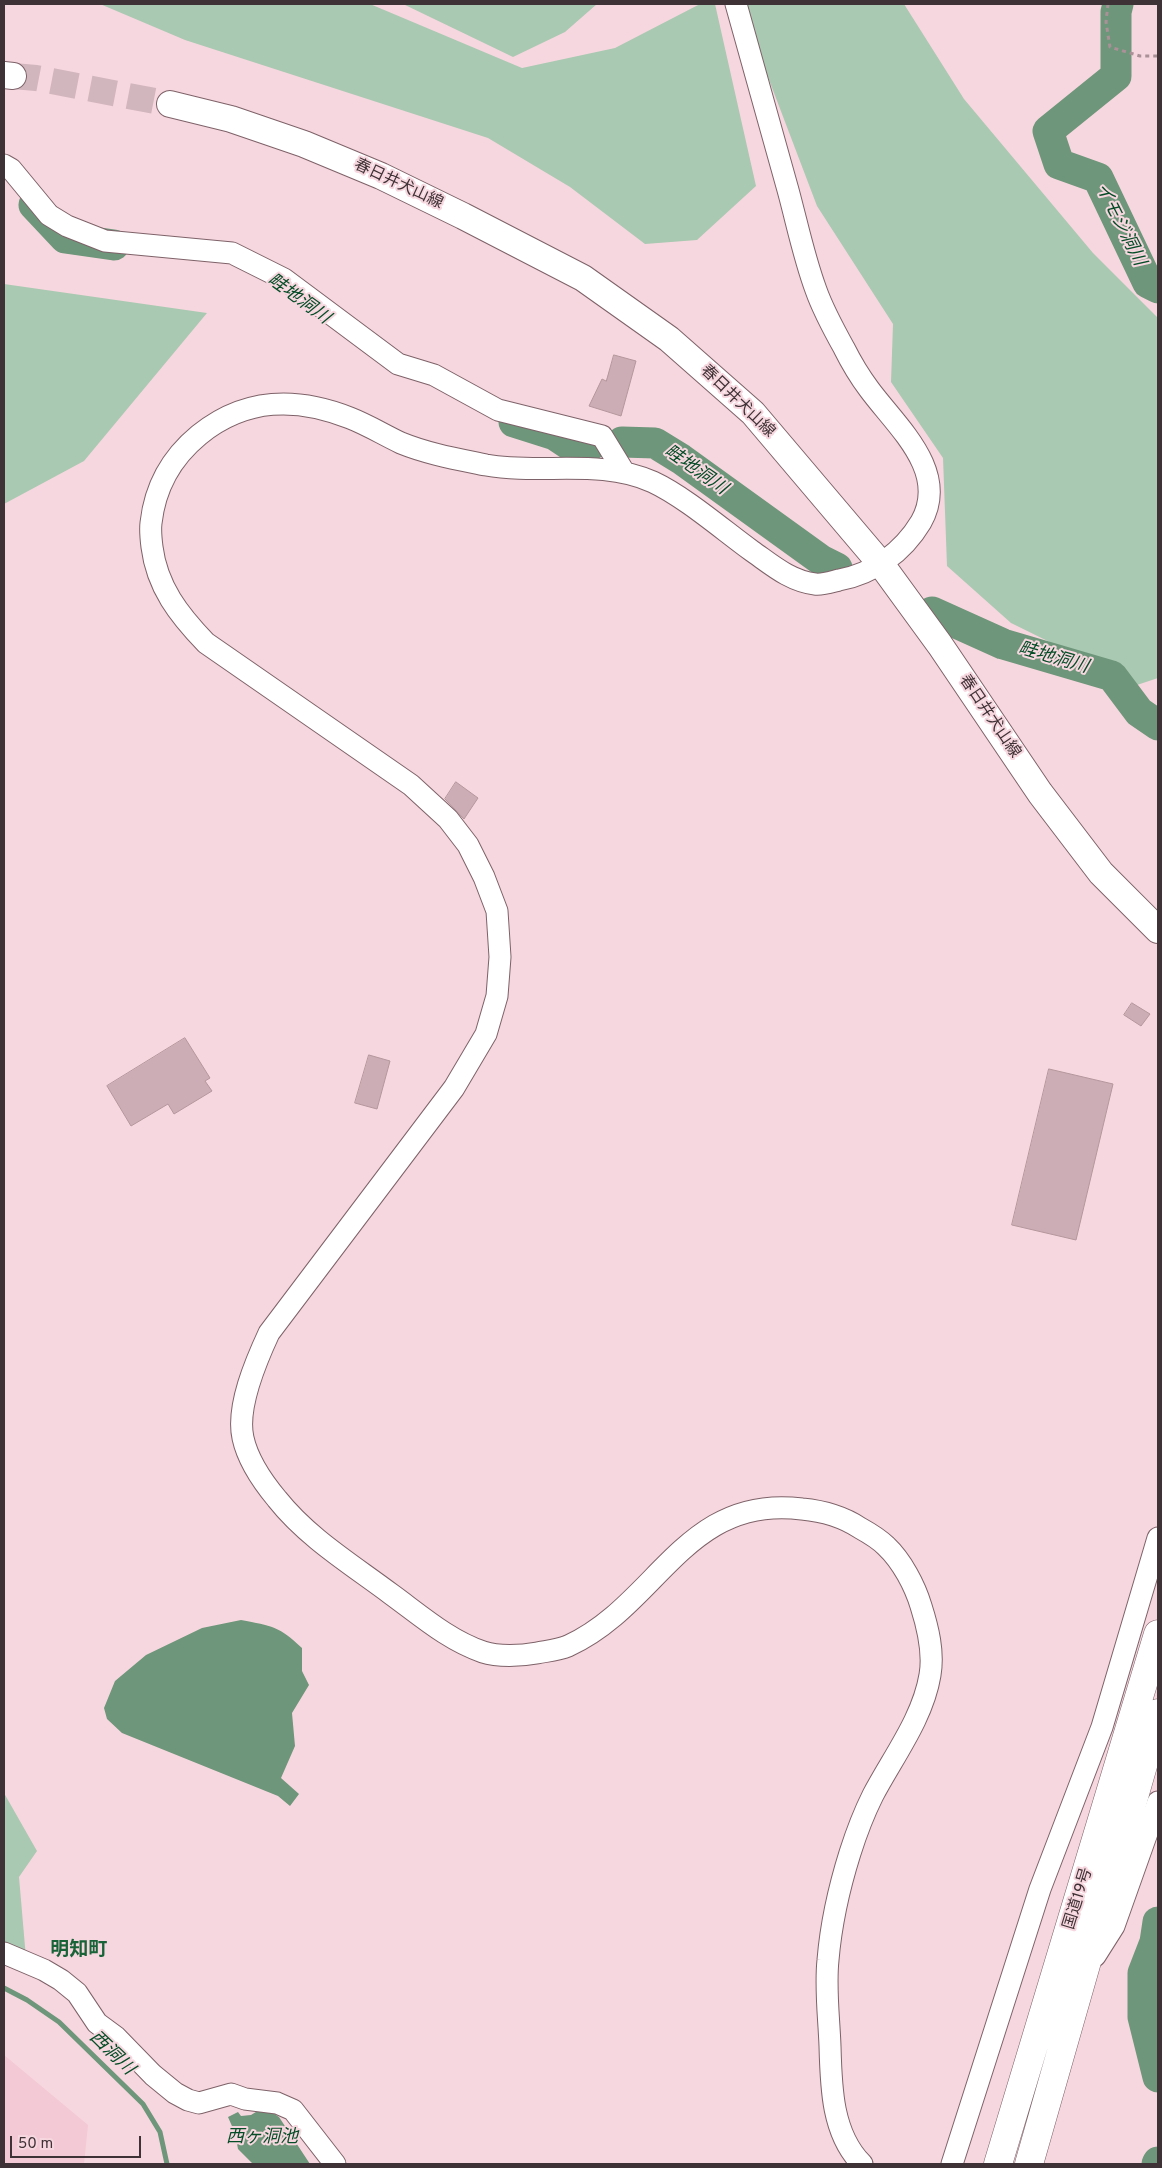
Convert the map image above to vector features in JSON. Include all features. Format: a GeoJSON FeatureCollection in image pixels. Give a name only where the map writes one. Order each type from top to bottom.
{"type":"FeatureCollection","features":[{"type":"Feature","properties":{"kind":"highway","name":"国道19号"},"geometry":{"type":"LineString","coordinates":[[998,2164],[1158,1634]]}},
{"type":"Feature","properties":{"kind":"highway","name":"国道19号"},"geometry":{"type":"LineString","coordinates":[[1029,2164],[1158,1713]]}},
{"type":"Feature","properties":{"kind":"main road","name":"春日井犬山線"},"geometry":{"type":"LineString","coordinates":[[170,104],[231,119],[267,131],[381,176],[584,278],[669,338],[753,413],[882,564],[940,645],[1040,793],[1101,873],[1158,930]]}},
{"type":"Feature","properties":{"kind":"street"},"geometry":{"type":"LineString","coordinates":[[736,4],[816,291],[844,348],[867,388],[910,440],[926,467],[929,494],[924,517],[909,540],[882,564],[850,578],[817,584],[788,577],[654,482],[624,472],[583,467],[504,468],[436,455],[401,443],[351,418],[310,406],[275,402],[241,410],[208,427],[188,444],[170,464],[157,490],[150,527],[154,566],[167,596],[184,620],[206,643],[411,785],[448,819],[468,846],[484,877],[497,911],[499,967],[497,996],[486,1034],[454,1088],[269,1333],[251,1371],[244,1404],[242,1435],[254,1466],[289,1514],[314,1537],[446,1634],[486,1653],[526,1655],[564,1648],[594,1632],[630,1603],[683,1548],[710,1526],[749,1511],[783,1506],[828,1512],[857,1526],[886,1546],[905,1571],[919,1599],[930,1635],[931,1673],[921,1706],[867,1808],[851,1851],[834,1919],[828,1964],[831,2088],[839,2127],[854,2157],[862,2164]]}},
{"type":"Feature","properties":{"kind":"street"},"geometry":{"type":"LineString","coordinates":[[4,165],[11,169],[49,215],[66,226],[104,241],[232,253],[284,279],[398,364],[434,374],[498,410],[602,436],[624,472]]}},
{"type":"Feature","properties":{"kind":"street"},"geometry":{"type":"LineString","coordinates":[[952,2164],[1040,1889],[1102,1727],[1158,1538]]}},
{"type":"Feature","properties":{"kind":"street"},"geometry":{"type":"LineString","coordinates":[[1081,1979],[1114,1926],[1158,1802]]}},
{"type":"Feature","properties":{"kind":"street"},"geometry":{"type":"LineString","coordinates":[[4,1953],[62,1980],[77,1993],[97,2023],[116,2037],[152,2075],[175,2093],[188,2100],[200,2103],[231,2094],[245,2099],[277,2103],[293,2110],[335,2164]]}},
{"type":"Feature","properties":{"kind":"path"},"geometry":{"type":"LineString","coordinates":[[1108,4],[1106,22],[1110,47],[1140,56],[1158,56]]}},
{"type":"Feature","properties":{"kind":"shaded area"},"geometry":{"type":"Polygon","coordinates":[[[100,4],[370,4],[522,68],[615,48],[700,4],[715,4],[756,186],[697,240],[645,244],[570,187],[488,138],[185,40],[100,4]]]}},
{"type":"Feature","properties":{"kind":"shaded area"},"geometry":{"type":"Polygon","coordinates":[[[403,4],[597,4],[565,32],[513,57],[403,4]]]}},
{"type":"Feature","properties":{"kind":"shaded area"},"geometry":{"type":"Polygon","coordinates":[[[743,4],[904,4],[964,99],[1093,253],[1158,318],[1158,678],[1137,685],[1011,623],[947,566],[943,458],[891,382],[893,324],[817,206],[752,35],[743,4]]]}},
{"type":"Feature","properties":{"kind":"shaded area"},"geometry":{"type":"Polygon","coordinates":[[[4,284],[207,313],[84,461],[4,504],[4,284]]]}},
{"type":"Feature","properties":{"kind":"shaded area"},"geometry":{"type":"Polygon","coordinates":[[[4,1793],[37,1851],[19,1877],[26,1958],[4,1955],[4,1793]]]}},
{"type":"Feature","properties":{"kind":"shaded area"},"geometry":{"type":"Polygon","coordinates":[[[4,2055],[88,2125],[84,2164],[4,2164],[4,2055]]]}},
{"type":"Feature","properties":{"kind":"water"},"geometry":{"type":"Polygon","coordinates":[[[241,1620],[281,1631],[302,1648],[302,1671],[309,1685],[292,1713],[295,1746],[281,1778],[299,1794],[290,1806],[278,1796],[122,1733],[107,1719],[104,1708],[115,1681],[146,1655],[202,1628],[241,1620]]]}},
{"type":"Feature","properties":{"kind":"water","name":"西ヶ洞池"},"geometry":{"type":"Polygon","coordinates":[[[264,2107],[279,2117],[310,2164],[253,2164],[238,2149],[235,2133],[228,2117],[238,2112],[241,2116],[251,2115],[264,2107]]]}},
{"type":"Feature","properties":{"kind":"building"},"geometry":{"type":"Polygon","coordinates":[[[614,355],[636,361],[621,416],[589,406],[602,379],[606,381],[614,355]]]}},
{"type":"Feature","properties":{"kind":"building"},"geometry":{"type":"Polygon","coordinates":[[[456,782],[478,798],[464,819],[445,799],[456,782]]]}},
{"type":"Feature","properties":{"kind":"building"},"geometry":{"type":"Polygon","coordinates":[[[1132,1003],[1150,1014],[1141,1026],[1124,1015],[1132,1003]]]}},
{"type":"Feature","properties":{"kind":"building"},"geometry":{"type":"Polygon","coordinates":[[[185,1038],[210,1078],[205,1081],[212,1091],[174,1114],[168,1104],[131,1126],[107,1086],[185,1038]]]}},
{"type":"Feature","properties":{"kind":"building"},"geometry":{"type":"Polygon","coordinates":[[[369,1055],[390,1061],[377,1109],[355,1103],[369,1055]]]}},
{"type":"Feature","properties":{"kind":"building"},"geometry":{"type":"Polygon","coordinates":[[[1049,1069],[1113,1084],[1076,1240],[1012,1225],[1049,1069]]]}},
{"type":"Feature","properties":{"kind":"waterway","name":"イモジ洞川"},"geometry":{"type":"LineString","coordinates":[[1118,4],[1116,12],[1116,76],[1048,131],[1059,164],[1098,178],[1148,283],[1158,288]]}},
{"type":"Feature","properties":{"kind":"waterway","name":"畦地洞川"},"geometry":{"type":"LineString","coordinates":[[34,205],[65,238],[114,245]]}},
{"type":"Feature","properties":{"kind":"waterway","name":"畦地洞川"},"geometry":{"type":"LineString","coordinates":[[514,422],[555,435],[573,447],[591,445]]}},
{"type":"Feature","properties":{"kind":"waterway","name":"畦地洞川"},"geometry":{"type":"LineString","coordinates":[[622,442],[655,443],[681,459],[821,560],[837,568]]}},
{"type":"Feature","properties":{"kind":"waterway","name":"畦地洞川"},"geometry":{"type":"LineString","coordinates":[[932,612],[1003,644],[1112,676],[1139,712],[1158,725]]}},
{"type":"Feature","properties":{"kind":"waterway"},"geometry":{"type":"LineString","coordinates":[[1158,1922],[1155,1942],[1143,1973],[1143,2017],[1158,2077]]}},
{"type":"Feature","properties":{"kind":"waterway","name":"西洞川"},"geometry":{"type":"LineString","coordinates":[[4,1988],[27,2000],[59,2022],[143,2104],[160,2132],[167,2164]]}},
{"type":"Feature","properties":{"kind":"tunnel"},"geometry":{"type":"LineString","coordinates":[[13,76],[36,78],[170,104]]}},
{"type":"Feature","properties":{"kind":"district","name":"明知町"},"geometry":{"type":"Point","coordinates":[79,1951]}}]}
